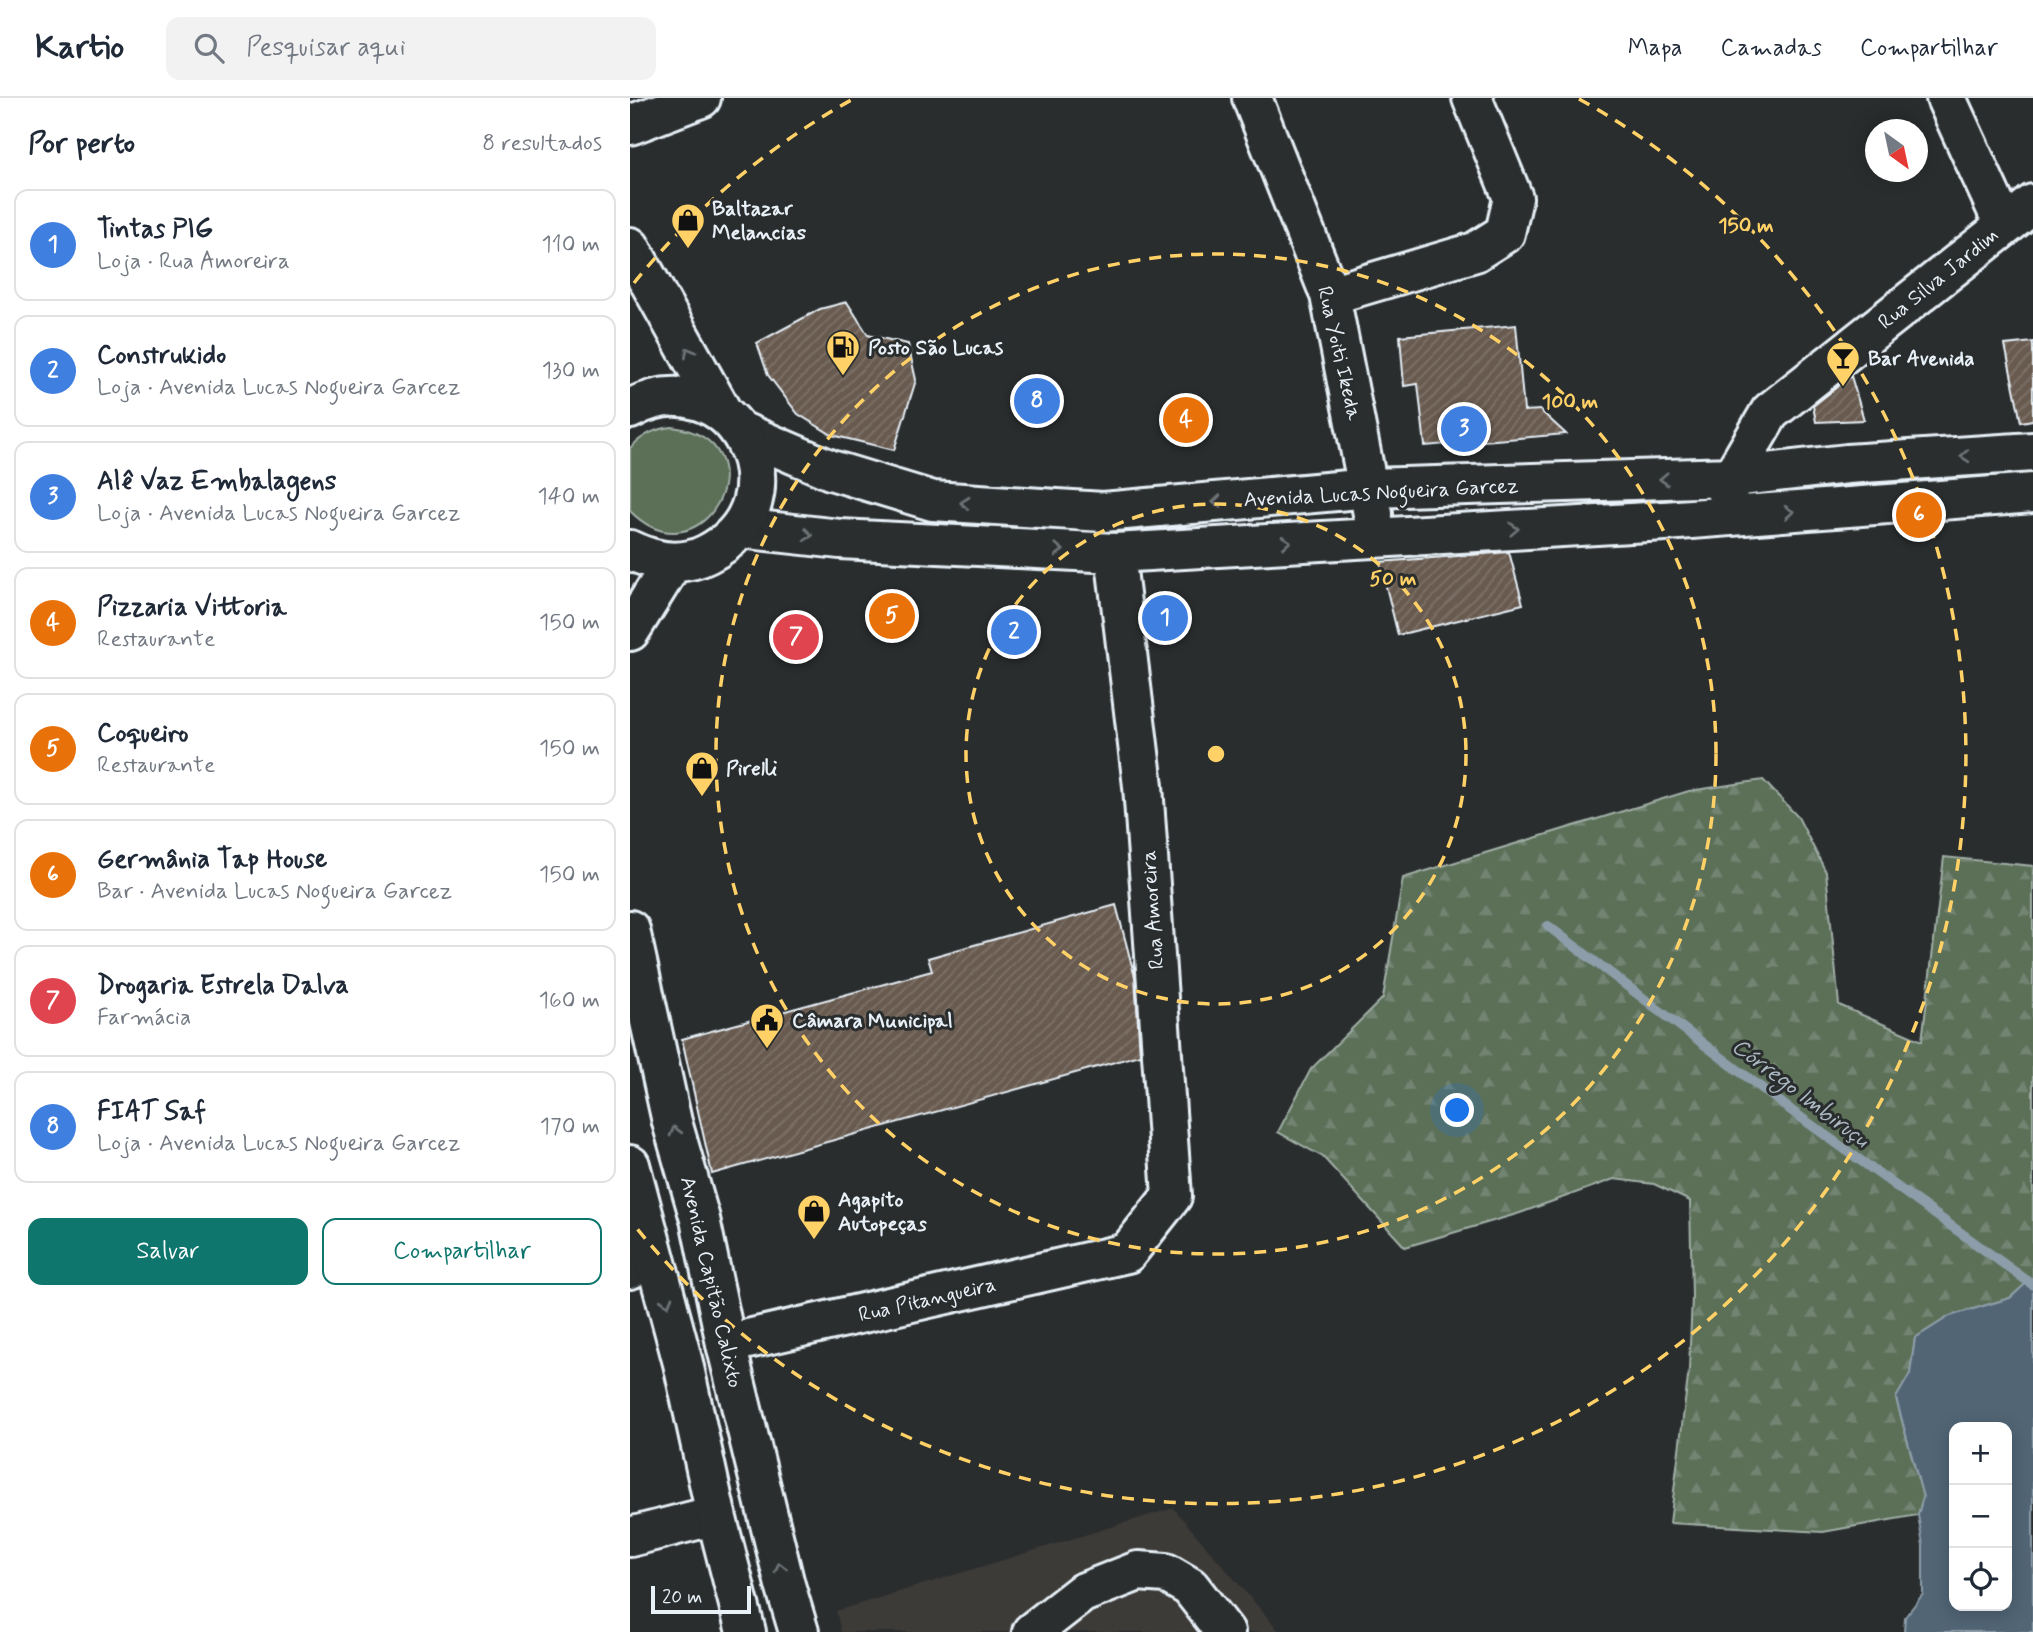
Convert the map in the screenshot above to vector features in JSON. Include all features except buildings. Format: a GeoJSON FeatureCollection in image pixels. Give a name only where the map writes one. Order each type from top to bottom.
{"type":"FeatureCollection","features":[{"type":"Feature","properties":{"kind":"street"},"geometry":{"type":"LineString","coordinates":[[630,125],[701,98]]}},
{"type":"Feature","properties":{"kind":"street","name":"Rua Yoiti Ikeda"},"geometry":{"type":"LineString","coordinates":[[1252,98],[1330,295],[1370,488],[1375,536]]}},
{"type":"Feature","properties":{"kind":"street"},"geometry":{"type":"LineString","coordinates":[[1330,295],[1475,252],[1505,233],[1514,198],[1472,98]]}},
{"type":"Feature","properties":{"kind":"street"},"geometry":{"type":"LineString","coordinates":[[1946,98],[2019,214]]}},
{"type":"Feature","properties":{"kind":"street","name":"Rua Silva Jardim"},"geometry":{"type":"LineString","coordinates":[[1721,517],[1732,477],[1770,412],[2019,214]]}},
{"type":"Feature","properties":{"kind":"street"},"geometry":{"type":"LineString","coordinates":[[630,247],[752,454],[756,479],[752,505],[740,528],[722,546],[698,558],[673,562],[647,559],[630,550]]}},
{"type":"Feature","properties":{"kind":"street","name":"Avenida Lucas Nogueira Garcez"},"geometry":{"type":"LineString","coordinates":[[630,409],[647,400],[673,396],[699,400],[731,421],[831,470],[933,500],[1013,508],[1103,512],[1370,488],[1732,477],[1847,464],[2033,452]]}},
{"type":"Feature","properties":{"kind":"street","name":"Avenida Lucas Nogueira Garcez"},"geometry":{"type":"LineString","coordinates":[[740,528],[840,539],[1115,553],[1721,517],[2033,493]]}},
{"type":"Feature","properties":{"kind":"street"},"geometry":{"type":"LineString","coordinates":[[1010,548],[1013,508]]}},
{"type":"Feature","properties":{"kind":"street","name":"Rua Amoreira"},"geometry":{"type":"LineString","coordinates":[[1115,553],[1143,786],[1172,1196],[1128,1253]]}},
{"type":"Feature","properties":{"kind":"street"},"geometry":{"type":"LineString","coordinates":[[630,631],[673,562]]}},
{"type":"Feature","properties":{"kind":"street","name":"Avenida Capitão Calixto"},"geometry":{"type":"LineString","coordinates":[[630,930],[672,1122],[700,1219],[726,1344],[799,1632]]}},
{"type":"Feature","properties":{"kind":"street"},"geometry":{"type":"LineString","coordinates":[[630,1165],[642,1263],[683,1363],[716,1515],[746,1632]]}},
{"type":"Feature","properties":{"kind":"street","name":"Rua Pitangueira"},"geometry":{"type":"LineString","coordinates":[[726,1344],[1128,1253]]}},
{"type":"Feature","properties":{"kind":"street"},"geometry":{"type":"LineString","coordinates":[[630,1537],[716,1515]]}},
{"type":"Feature","properties":{"kind":"street"},"geometry":{"type":"LineString","coordinates":[[1032,1632],[1082,1593],[1138,1571],[1166,1573],[1191,1587],[1225,1632]]}},
{"type":"Feature","properties":{"kind":"shaded area"},"geometry":{"type":"Polygon","coordinates":[[[1173,1508],[1280,1632],[841,1632],[836,1611],[1173,1508]]]}},
{"type":"Feature","properties":{"kind":"green space"},"geometry":{"type":"Polygon","coordinates":[[[672,427],[704,438],[721,456],[725,479],[718,502],[704,521],[683,531],[657,529],[630,511],[630,448],[649,433],[672,427]]]}},
{"type":"Feature","properties":{"kind":"green space"},"geometry":{"type":"Polygon","coordinates":[[[1763,780],[1798,817],[1826,872],[1839,1005],[1922,1041],[1944,857],[2033,866],[2033,1277],[2010,1298],[1950,1316],[1915,1338],[1910,1374],[1896,1399],[1923,1497],[1918,1515],[1823,1532],[1670,1523],[1689,1369],[1692,1297],[1690,1201],[1654,1184],[1614,1179],[1520,1213],[1405,1247],[1323,1157],[1278,1132],[1311,1069],[1383,998],[1403,878],[1689,791],[1763,780]]]}},
{"type":"Feature","properties":{"kind":"water"},"geometry":{"type":"Polygon","coordinates":[[[2033,1277],[2033,1632],[1904,1632],[1905,1617],[1923,1594],[1923,1545],[1918,1515],[1923,1497],[1896,1398],[1910,1374],[1915,1338],[1950,1316],[2010,1298],[2033,1277]]]}},
{"type":"Feature","properties":{"kind":"waterway","name":"Córrego Imbiruçu"},"geometry":{"type":"LineString","coordinates":[[1548,926],[1792,1111],[2033,1285]]}},
{"type":"Feature","properties":{"kind":"place","name":"Baltazar Melancias"},"geometry":{"type":"Point","coordinates":[688,250]}},
{"type":"Feature","properties":{"kind":"place","name":"Posto São Lucas"},"geometry":{"type":"Point","coordinates":[843,377]}},
{"type":"Feature","properties":{"kind":"place","name":"Bar Avenida"},"geometry":{"type":"Point","coordinates":[1843,388]}},
{"type":"Feature","properties":{"kind":"place","name":"FIAT Saf"},"geometry":{"type":"Point","coordinates":[1037,401]}},
{"type":"Feature","properties":{"kind":"place","name":"Pizzaria Vittoria"},"geometry":{"type":"Point","coordinates":[1186,420]}},
{"type":"Feature","properties":{"kind":"place","name":"Alê Vaz Embalagens"},"geometry":{"type":"Point","coordinates":[1464,429]}},
{"type":"Feature","properties":{"kind":"place","name":"Germânia Tap House"},"geometry":{"type":"Point","coordinates":[1919,515]}},
{"type":"Feature","properties":{"kind":"place","name":"Coqueiro"},"geometry":{"type":"Point","coordinates":[892,616]}},
{"type":"Feature","properties":{"kind":"place","name":"Tintas PIG"},"geometry":{"type":"Point","coordinates":[1165,618]}},
{"type":"Feature","properties":{"kind":"place","name":"Construkido"},"geometry":{"type":"Point","coordinates":[1014,632]}},
{"type":"Feature","properties":{"kind":"place","name":"Drogaria Estrela Dalva"},"geometry":{"type":"Point","coordinates":[796,637]}},
{"type":"Feature","properties":{"kind":"place","name":"Pirelli"},"geometry":{"type":"Point","coordinates":[702,798]}},
{"type":"Feature","properties":{"kind":"place","name":"Câmara Municipal"},"geometry":{"type":"Point","coordinates":[767,1050]}},
{"type":"Feature","properties":{"kind":"place","name":"Agapito Autopeças"},"geometry":{"type":"Point","coordinates":[814,1241]}}]}
